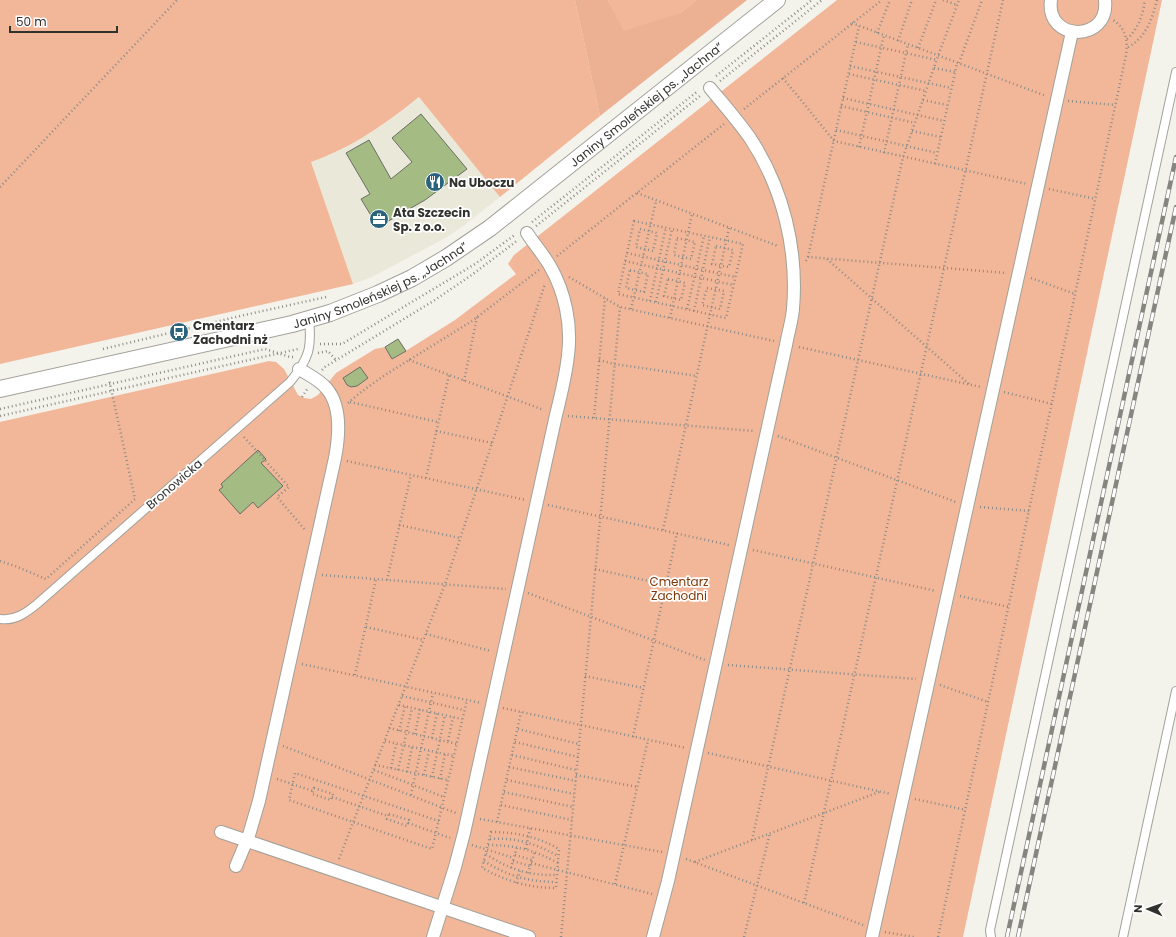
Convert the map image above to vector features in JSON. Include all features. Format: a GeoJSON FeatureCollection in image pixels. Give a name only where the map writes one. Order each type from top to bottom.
{"type":"FeatureCollection","features":[{"type":"Feature","properties":{"kind":"street","name":"Janiny Smoleńskiej ps. „Jachna”"},"geometry":{"type":"LineString","coordinates":[[0,389],[310,319],[348,306],[394,287],[429,268],[468,244],[490,228],[777,0]]}},
{"type":"Feature","properties":{"kind":"street"},"geometry":{"type":"LineString","coordinates":[[1051,0],[1050,6],[1056,21],[1064,29],[1072,32],[1083,32],[1093,28],[1104,14],[1105,0]]}},
{"type":"Feature","properties":{"kind":"street"},"geometry":{"type":"LineString","coordinates":[[873,933],[1072,32]]}},
{"type":"Feature","properties":{"kind":"street"},"geometry":{"type":"LineString","coordinates":[[653,937],[674,854],[742,548],[791,322],[794,298],[792,251],[789,235],[782,208],[770,174],[756,148],[734,117],[710,88]]}},
{"type":"Feature","properties":{"kind":"street"},"geometry":{"type":"LineString","coordinates":[[433,937],[455,867],[467,817],[518,590],[568,354],[569,332],[564,302],[560,289],[550,265],[527,233]]}},
{"type":"Feature","properties":{"kind":"street"},"geometry":{"type":"LineString","coordinates":[[236,866],[247,841],[256,813],[335,458],[339,431],[337,413],[328,389],[316,378],[299,369]]}},
{"type":"Feature","properties":{"kind":"street"},"geometry":{"type":"LineString","coordinates":[[221,832],[529,937]]}},
{"type":"Feature","properties":{"kind":"lane"},"geometry":{"type":"LineString","coordinates":[[991,937],[990,930],[1176,72]]}},
{"type":"Feature","properties":{"kind":"lane","name":"Bronowicka"},"geometry":{"type":"LineString","coordinates":[[0,619],[17,617],[37,604],[281,391],[290,382],[308,354],[310,319]]}},
{"type":"Feature","properties":{"kind":"lane"},"geometry":{"type":"LineString","coordinates":[[1123,937],[1176,692]]}},
{"type":"Feature","properties":{"kind":"path"},"geometry":{"type":"LineString","coordinates":[[0,187],[176,0]]}},
{"type":"Feature","properties":{"kind":"path"},"geometry":{"type":"LineString","coordinates":[[302,398],[306,390],[324,367],[442,296],[473,274],[822,0]]}},
{"type":"Feature","properties":{"kind":"path"},"geometry":{"type":"LineString","coordinates":[[337,413],[373,383],[477,318],[550,265],[636,194],[882,0]]}},
{"type":"Feature","properties":{"kind":"path"},"geometry":{"type":"LineString","coordinates":[[877,33],[890,0]]}},
{"type":"Feature","properties":{"kind":"path"},"geometry":{"type":"LineString","coordinates":[[898,41],[912,0]]}},
{"type":"Feature","properties":{"kind":"path"},"geometry":{"type":"LineString","coordinates":[[918,48],[936,0]]}},
{"type":"Feature","properties":{"kind":"path"},"geometry":{"type":"LineString","coordinates":[[943,0],[957,5]]}},
{"type":"Feature","properties":{"kind":"path"},"geometry":{"type":"LineString","coordinates":[[752,840],[903,157],[959,0]]}},
{"type":"Feature","properties":{"kind":"path"},"geometry":{"type":"LineString","coordinates":[[935,164],[954,72],[982,0]]}},
{"type":"Feature","properties":{"kind":"path"},"geometry":{"type":"LineString","coordinates":[[804,903],[1003,1],[999,0]]}},
{"type":"Feature","properties":{"kind":"path"},"geometry":{"type":"LineString","coordinates":[[1126,40],[1132,35],[1138,25],[1143,12],[1145,0]]}},
{"type":"Feature","properties":{"kind":"path"},"geometry":{"type":"LineString","coordinates":[[1127,48],[1137,41],[1146,30],[1151,20],[1157,0]]}},
{"type":"Feature","properties":{"kind":"path"},"geometry":{"type":"LineString","coordinates":[[938,937],[1127,48],[1124,31],[1118,24],[1104,14]]}},
{"type":"Feature","properties":{"kind":"path"},"geometry":{"type":"LineString","coordinates":[[852,23],[1057,100],[1116,105]]}},
{"type":"Feature","properties":{"kind":"path"},"geometry":{"type":"LineString","coordinates":[[793,271],[801,268],[808,257],[859,26]]}},
{"type":"Feature","properties":{"kind":"path"},"geometry":{"type":"LineString","coordinates":[[859,147],[884,35]]}},
{"type":"Feature","properties":{"kind":"path"},"geometry":{"type":"LineString","coordinates":[[856,42],[937,60]]}},
{"type":"Feature","properties":{"kind":"path"},"geometry":{"type":"LineString","coordinates":[[884,153],[908,44]]}},
{"type":"Feature","properties":{"kind":"path"},"geometry":{"type":"LineString","coordinates":[[850,66],[951,88]]}},
{"type":"Feature","properties":{"kind":"path"},"geometry":{"type":"LineString","coordinates":[[934,68],[954,72]]}},
{"type":"Feature","properties":{"kind":"path"},"geometry":{"type":"LineString","coordinates":[[849,74],[926,91]]}},
{"type":"Feature","properties":{"kind":"path"},"geometry":{"type":"LineString","coordinates":[[782,78],[834,141],[1096,199]]}},
{"type":"Feature","properties":{"kind":"path"},"geometry":{"type":"LineString","coordinates":[[843,98],[944,121]]}},
{"type":"Feature","properties":{"kind":"path"},"geometry":{"type":"LineString","coordinates":[[923,100],[947,105]]}},
{"type":"Feature","properties":{"kind":"path"},"geometry":{"type":"LineString","coordinates":[[842,106],[915,123]]}},
{"type":"Feature","properties":{"kind":"path"},"geometry":{"type":"LineString","coordinates":[[836,130],[937,153]]}},
{"type":"Feature","properties":{"kind":"path"},"geometry":{"type":"LineString","coordinates":[[912,131],[941,137]]}},
{"type":"Feature","properties":{"kind":"path"},"geometry":{"type":"LineString","coordinates":[[636,194],[656,200],[792,251]]}},
{"type":"Feature","properties":{"kind":"path"},"geometry":{"type":"LineString","coordinates":[[631,309],[656,200]]}},
{"type":"Feature","properties":{"kind":"path"},"geometry":{"type":"LineString","coordinates":[[670,318],[692,214]]}},
{"type":"Feature","properties":{"kind":"path"},"geometry":{"type":"LineString","coordinates":[[634,220],[666,227],[742,244],[726,318],[618,294],[634,220]]}},
{"type":"Feature","properties":{"kind":"path"},"geometry":{"type":"LineString","coordinates":[[650,301],[666,227]]}},
{"type":"Feature","properties":{"kind":"path"},"geometry":{"type":"LineString","coordinates":[[662,530],[730,228]]}},
{"type":"Feature","properties":{"kind":"path"},"geometry":{"type":"LineString","coordinates":[[640,229],[649,231],[657,233],[653,251],[636,247],[640,229]]}},
{"type":"Feature","properties":{"kind":"path"},"geometry":{"type":"LineString","coordinates":[[656,302],[672,229]]}},
{"type":"Feature","properties":{"kind":"path"},"geometry":{"type":"LineString","coordinates":[[687,309],[704,236]]}},
{"type":"Feature","properties":{"kind":"path"},"geometry":{"type":"LineString","coordinates":[[694,311],[710,237]]}},
{"type":"Feature","properties":{"kind":"path"},"geometry":{"type":"LineString","coordinates":[[678,238],[687,240],[695,242],[691,259],[674,255],[678,238]]}},
{"type":"Feature","properties":{"kind":"path"},"geometry":{"type":"LineString","coordinates":[[716,246],[725,248],[733,250],[729,267],[712,264],[716,246]]}},
{"type":"Feature","properties":{"kind":"path"},"geometry":{"type":"LineString","coordinates":[[627,253],[735,277]]}},
{"type":"Feature","properties":{"kind":"path"},"geometry":{"type":"LineString","coordinates":[[808,257],[1018,274],[1075,294]]}},
{"type":"Feature","properties":{"kind":"path"},"geometry":{"type":"LineString","coordinates":[[826,259],[969,384]]}},
{"type":"Feature","properties":{"kind":"path"},"geometry":{"type":"LineString","coordinates":[[625,261],[733,285]]}},
{"type":"Feature","properties":{"kind":"path"},"geometry":{"type":"LineString","coordinates":[[334,871],[445,584],[508,397],[550,265]]}},
{"type":"Feature","properties":{"kind":"path"},"geometry":{"type":"LineString","coordinates":[[630,270],[640,272],[648,274],[644,292],[626,288],[630,270]]}},
{"type":"Feature","properties":{"kind":"path"},"geometry":{"type":"LineString","coordinates":[[668,279],[678,281],[685,283],[681,300],[664,296],[668,279]]}},
{"type":"Feature","properties":{"kind":"path"},"geometry":{"type":"LineString","coordinates":[[707,288],[716,290],[724,292],[720,309],[702,305],[707,288]]}},
{"type":"Feature","properties":{"kind":"path"},"geometry":{"type":"LineString","coordinates":[[95,351],[331,296]]}},
{"type":"Feature","properties":{"kind":"path"},"geometry":{"type":"LineString","coordinates":[[594,418],[605,298]]}},
{"type":"Feature","properties":{"kind":"path"},"geometry":{"type":"LineString","coordinates":[[561,937],[620,307]]}},
{"type":"Feature","properties":{"kind":"path"},"geometry":{"type":"LineString","coordinates":[[464,381],[477,318]]}},
{"type":"Feature","properties":{"kind":"path"},"geometry":{"type":"LineString","coordinates":[[0,409],[265,350],[290,358],[328,351],[336,360]]}},
{"type":"Feature","properties":{"kind":"path"},"geometry":{"type":"LineString","coordinates":[[409,360],[556,415],[767,432],[967,506],[1029,511]]}},
{"type":"Feature","properties":{"kind":"path"},"geometry":{"type":"LineString","coordinates":[[599,360],[614,364],[697,376]]}},
{"type":"Feature","properties":{"kind":"path"},"geometry":{"type":"LineString","coordinates":[[426,478],[448,375]]}},
{"type":"Feature","properties":{"kind":"path"},"geometry":{"type":"LineString","coordinates":[[0,561],[46,579],[135,500],[110,384]]}},
{"type":"Feature","properties":{"kind":"path"},"geometry":{"type":"LineString","coordinates":[[350,402],[438,422]]}},
{"type":"Feature","properties":{"kind":"path"},"geometry":{"type":"LineString","coordinates":[[237,429],[289,487],[277,497],[310,536],[317,538]]}},
{"type":"Feature","properties":{"kind":"path"},"geometry":{"type":"LineString","coordinates":[[436,431],[492,443]]}},
{"type":"Feature","properties":{"kind":"path"},"geometry":{"type":"LineString","coordinates":[[335,458],[1009,607]]}},
{"type":"Feature","properties":{"kind":"path"},"geometry":{"type":"LineString","coordinates":[[387,580],[411,474]]}},
{"type":"Feature","properties":{"kind":"path"},"geometry":{"type":"LineString","coordinates":[[399,525],[460,538]]}},
{"type":"Feature","properties":{"kind":"path"},"geometry":{"type":"LineString","coordinates":[[633,737],[677,533]]}},
{"type":"Feature","properties":{"kind":"path"},"geometry":{"type":"LineString","coordinates":[[595,569],[666,585]]}},
{"type":"Feature","properties":{"kind":"path"},"geometry":{"type":"LineString","coordinates":[[309,574],[518,590],[716,664],[929,680],[988,702]]}},
{"type":"Feature","properties":{"kind":"path"},"geometry":{"type":"LineString","coordinates":[[355,675],[376,579]]}},
{"type":"Feature","properties":{"kind":"path"},"geometry":{"type":"LineString","coordinates":[[366,627],[424,640]]}},
{"type":"Feature","properties":{"kind":"path"},"geometry":{"type":"LineString","coordinates":[[426,634],[503,655]]}},
{"type":"Feature","properties":{"kind":"path"},"geometry":{"type":"LineString","coordinates":[[290,661],[966,810]]}},
{"type":"Feature","properties":{"kind":"path"},"geometry":{"type":"LineString","coordinates":[[585,676],[643,688]]}},
{"type":"Feature","properties":{"kind":"path"},"geometry":{"type":"LineString","coordinates":[[411,795],[433,692]]}},
{"type":"Feature","properties":{"kind":"path"},"geometry":{"type":"LineString","coordinates":[[402,696],[464,710]]}},
{"type":"Feature","properties":{"kind":"path"},"geometry":{"type":"LineString","coordinates":[[439,821],[295,773],[292,784],[289,800],[432,849],[439,821],[448,780],[457,744],[464,710],[467,700]]}},
{"type":"Feature","properties":{"kind":"path"},"geometry":{"type":"LineString","coordinates":[[398,705],[462,719]]}},
{"type":"Feature","properties":{"kind":"path"},"geometry":{"type":"LineString","coordinates":[[399,731],[405,706]]}},
{"type":"Feature","properties":{"kind":"path"},"geometry":{"type":"LineString","coordinates":[[398,770],[412,708]]}},
{"type":"Feature","properties":{"kind":"path"},"geometry":{"type":"LineString","coordinates":[[415,734],[420,709]]}},
{"type":"Feature","properties":{"kind":"path"},"geometry":{"type":"LineString","coordinates":[[497,822],[521,712]]}},
{"type":"Feature","properties":{"kind":"path"},"geometry":{"type":"LineString","coordinates":[[432,738],[437,713]]}},
{"type":"Feature","properties":{"kind":"path"},"geometry":{"type":"LineString","coordinates":[[432,777],[445,715]]}},
{"type":"Feature","properties":{"kind":"path"},"geometry":{"type":"LineString","coordinates":[[448,742],[453,717]]}},
{"type":"Feature","properties":{"kind":"path"},"geometry":{"type":"LineString","coordinates":[[389,728],[457,744]]}},
{"type":"Feature","properties":{"kind":"path"},"geometry":{"type":"LineString","coordinates":[[518,729],[579,744]]}},
{"type":"Feature","properties":{"kind":"path"},"geometry":{"type":"LineString","coordinates":[[615,884],[648,740]]}},
{"type":"Feature","properties":{"kind":"path"},"geometry":{"type":"LineString","coordinates":[[385,741],[454,756]]}},
{"type":"Feature","properties":{"kind":"path"},"geometry":{"type":"LineString","coordinates":[[272,742],[467,817],[674,854],[804,903],[873,933],[914,937]]}},
{"type":"Feature","properties":{"kind":"path"},"geometry":{"type":"LineString","coordinates":[[515,742],[578,757]]}},
{"type":"Feature","properties":{"kind":"path"},"geometry":{"type":"LineString","coordinates":[[391,768],[396,744]]}},
{"type":"Feature","properties":{"kind":"path"},"geometry":{"type":"LineString","coordinates":[[407,772],[412,747]]}},
{"type":"Feature","properties":{"kind":"path"},"geometry":{"type":"LineString","coordinates":[[424,775],[429,751]]}},
{"type":"Feature","properties":{"kind":"path"},"geometry":{"type":"LineString","coordinates":[[440,779],[445,754]]}},
{"type":"Feature","properties":{"kind":"path"},"geometry":{"type":"LineString","coordinates":[[512,755],[576,770]]}},
{"type":"Feature","properties":{"kind":"path"},"geometry":{"type":"LineString","coordinates":[[375,765],[448,780]]}},
{"type":"Feature","properties":{"kind":"path"},"geometry":{"type":"LineString","coordinates":[[509,767],[576,781]]}},
{"type":"Feature","properties":{"kind":"path"},"geometry":{"type":"LineString","coordinates":[[374,770],[444,797]]}},
{"type":"Feature","properties":{"kind":"path"},"geometry":{"type":"LineString","coordinates":[[265,774],[313,791],[312,794],[331,800],[332,797]]}},
{"type":"Feature","properties":{"kind":"path"},"geometry":{"type":"LineString","coordinates":[[576,774],[637,788]]}},
{"type":"Feature","properties":{"kind":"path"},"geometry":{"type":"LineString","coordinates":[[507,780],[574,794]]}},
{"type":"Feature","properties":{"kind":"path"},"geometry":{"type":"LineString","coordinates":[[313,791],[314,788],[333,794],[332,797],[388,816],[390,814],[409,820],[407,826],[387,819],[388,816]]}},
{"type":"Feature","properties":{"kind":"path"},"geometry":{"type":"LineString","coordinates":[[504,792],[573,807]]}},
{"type":"Feature","properties":{"kind":"path"},"geometry":{"type":"LineString","coordinates":[[695,862],[881,792]]}},
{"type":"Feature","properties":{"kind":"path"},"geometry":{"type":"LineString","coordinates":[[501,805],[572,820]]}},
{"type":"Feature","properties":{"kind":"path"},"geometry":{"type":"LineString","coordinates":[[526,849],[530,828]]}},
{"type":"Feature","properties":{"kind":"path"},"geometry":{"type":"LineString","coordinates":[[491,832],[506,832],[529,836],[559,849],[556,888],[541,888],[516,883],[482,868],[490,839],[491,832]]}},
{"type":"Feature","properties":{"kind":"path"},"geometry":{"type":"LineString","coordinates":[[744,937],[770,833]]}},
{"type":"Feature","properties":{"kind":"path"},"geometry":{"type":"LineString","coordinates":[[490,839],[510,839],[527,843],[546,849],[558,856]]}},
{"type":"Feature","properties":{"kind":"path"},"geometry":{"type":"LineString","coordinates":[[488,845],[517,847],[535,851],[558,863]]}},
{"type":"Feature","properties":{"kind":"path"},"geometry":{"type":"LineString","coordinates":[[511,868],[517,847]]}},
{"type":"Feature","properties":{"kind":"path"},"geometry":{"type":"LineString","coordinates":[[528,873],[535,851]]}},
{"type":"Feature","properties":{"kind":"path"},"geometry":{"type":"LineString","coordinates":[[486,854],[502,864],[520,871],[545,875],[557,874]]}},
{"type":"Feature","properties":{"kind":"path"},"geometry":{"type":"LineString","coordinates":[[515,855],[531,863]]}},
{"type":"Feature","properties":{"kind":"path"},"geometry":{"type":"LineString","coordinates":[[484,861],[499,870],[518,877],[536,881],[556,882]]}},
{"type":"Feature","properties":{"kind":"path"},"geometry":{"type":"LineString","coordinates":[[513,861],[531,863],[664,897]]}},
{"type":"Feature","properties":{"kind":"path"},"geometry":{"type":"LineString","coordinates":[[516,883],[520,871]]}},
{"type":"Feature","properties":{"kind":"shaded area"},"geometry":{"type":"Polygon","coordinates":[[[575,0],[608,0],[624,31],[682,12],[696,0],[747,0],[600,116],[575,0]]]}},
{"type":"Feature","properties":{"kind":"shaded area"},"geometry":{"type":"Polygon","coordinates":[[[420,97],[500,197],[447,237],[372,277],[353,284],[311,162],[330,155],[378,128],[420,97]]]}},
{"type":"Feature","properties":{"kind":"green space"},"geometry":{"type":"Polygon","coordinates":[[[0,0],[575,0],[600,116],[500,197],[419,97],[368,134],[340,150],[311,162],[353,284],[0,364],[0,0]]]}},
{"type":"Feature","properties":{"kind":"green space"},"geometry":{"type":"Polygon","coordinates":[[[608,0],[696,0],[682,12],[624,32],[608,0]]]}},
{"type":"Feature","properties":{"kind":"green space","name":"Cmentarz Zachodni"},"geometry":{"type":"Polygon","coordinates":[[[837,0],[1162,0],[963,937],[0,937],[0,422],[269,361],[276,362],[284,369],[298,395],[311,399],[318,395],[336,373],[375,349],[385,347],[393,359],[455,320],[516,274],[508,264],[514,255],[837,0]]]}},
{"type":"Feature","properties":{"kind":"building"},"geometry":{"type":"Polygon","coordinates":[[[421,114],[467,169],[425,200],[378,227],[361,199],[370,194],[346,153],[369,140],[391,179],[412,162],[392,138],[421,114]]]}},
{"type":"Feature","properties":{"kind":"building"},"geometry":{"type":"Polygon","coordinates":[[[398,339],[406,351],[392,359],[385,347],[398,339]]]}},
{"type":"Feature","properties":{"kind":"building"},"geometry":{"type":"Polygon","coordinates":[[[360,367],[368,378],[357,386],[351,387],[347,385],[343,378],[360,367]]]}},
{"type":"Feature","properties":{"kind":"building"},"geometry":{"type":"Polygon","coordinates":[[[258,450],[266,459],[261,463],[283,486],[258,508],[253,502],[240,514],[219,490],[223,487],[221,484],[258,450]]]}},
{"type":"Feature","properties":{"kind":"railway"},"geometry":{"type":"LineString","coordinates":[[1007,937],[1176,157]]}},
{"type":"Feature","properties":{"kind":"railway"},"geometry":{"type":"LineString","coordinates":[[1018,937],[1176,207]]}},
{"type":"Feature","properties":{"kind":"place","name":"Na Uboczu"},"geometry":{"type":"Point","coordinates":[435,182]}},
{"type":"Feature","properties":{"kind":"place","name":"Ata Szczecin Sp. z o.o."},"geometry":{"type":"Point","coordinates":[379,219]}},
{"type":"Feature","properties":{"kind":"place","name":"Cmentarz Zachodni nż"},"geometry":{"type":"Point","coordinates":[179,332]}}]}
